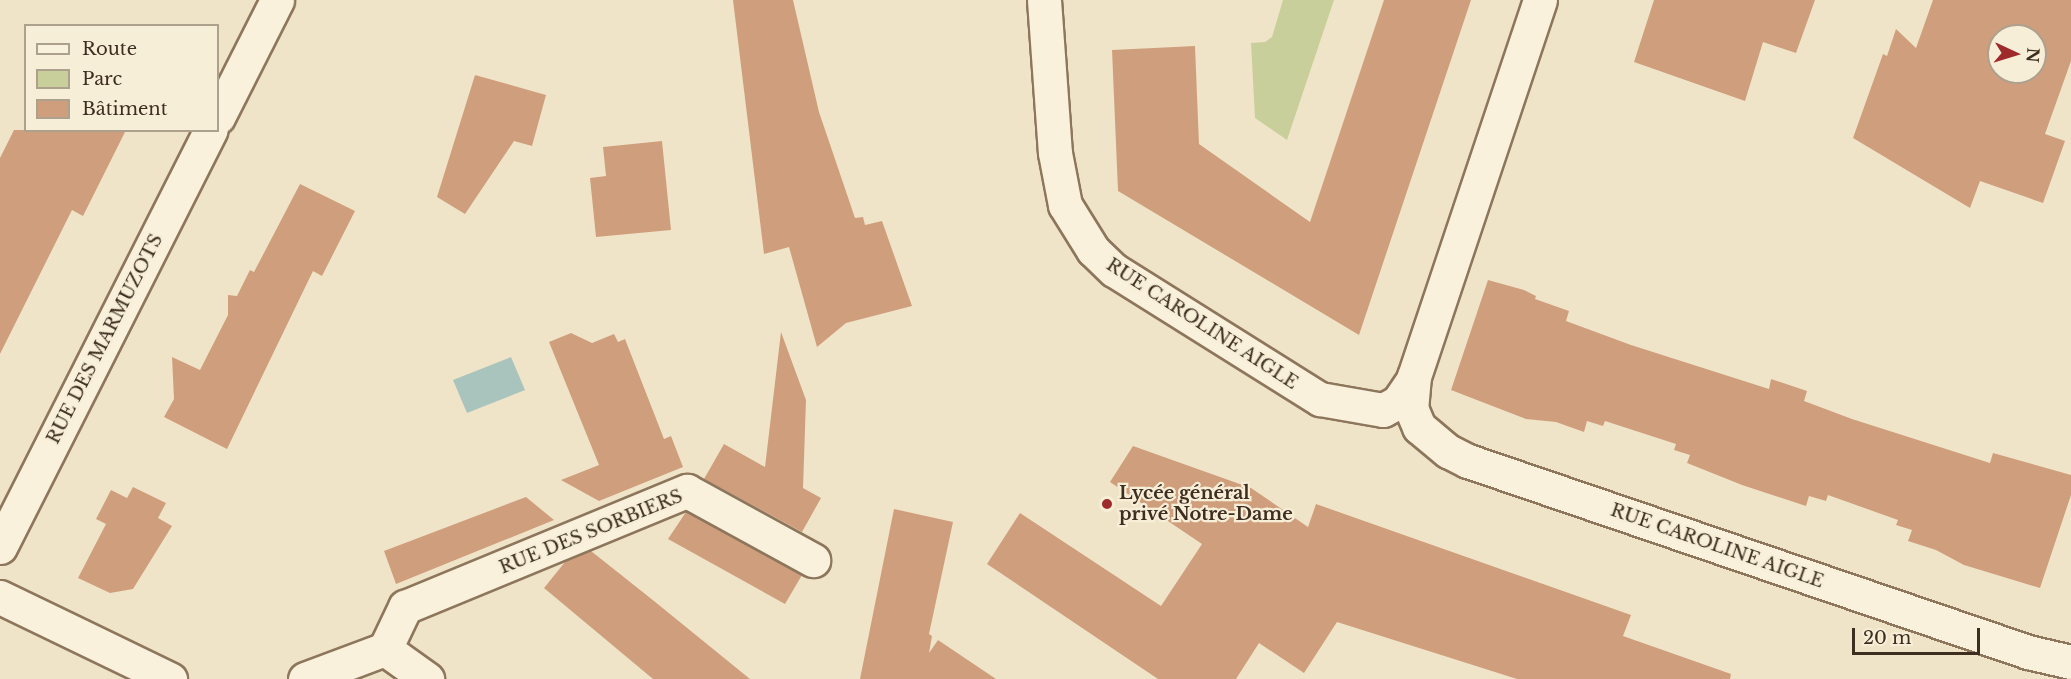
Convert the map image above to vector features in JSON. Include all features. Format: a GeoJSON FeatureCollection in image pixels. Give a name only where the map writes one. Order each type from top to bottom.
{"type":"FeatureCollection","features":[{"type":"Feature","properties":{"kind":"street"},"geometry":{"type":"LineString","coordinates":[[219,115],[277,0]]}},
{"type":"Feature","properties":{"kind":"street","name":"RUE CAROLINE AIGLE"},"geometry":{"type":"LineString","coordinates":[[1044,0],[1055,153],[1065,206],[1093,250],[1114,270],[1320,399],[1383,410],[1398,402],[1413,380],[1540,0]]}},
{"type":"Feature","properties":{"kind":"street","name":"RUE DES MARMUZOTS"},"geometry":{"type":"LineString","coordinates":[[0,547],[210,132]]}},
{"type":"Feature","properties":{"kind":"street","name":"RUE CAROLINE AIGLE"},"geometry":{"type":"LineString","coordinates":[[1413,380],[1413,418],[1431,439],[1468,461],[2028,652],[2068,662]]}},
{"type":"Feature","properties":{"kind":"street","name":"RUE DES SORBIERS"},"geometry":{"type":"LineString","coordinates":[[385,649],[405,607],[687,491],[813,560]]}},
{"type":"Feature","properties":{"kind":"street"},"geometry":{"type":"LineString","coordinates":[[0,597],[170,679]]}},
{"type":"Feature","properties":{"kind":"street"},"geometry":{"type":"LineString","coordinates":[[305,679],[385,649],[427,679]]}},
{"type":"Feature","properties":{"kind":"green space"},"geometry":{"type":"Polygon","coordinates":[[[1283,0],[1334,0],[1287,140],[1255,118],[1251,43],[1265,42],[1272,37],[1283,0]]]}},
{"type":"Feature","properties":{"kind":"water"},"geometry":{"type":"Polygon","coordinates":[[[511,357],[525,390],[467,413],[453,380],[511,357]]]}},
{"type":"Feature","properties":{"kind":"building"},"geometry":{"type":"Polygon","coordinates":[[[733,0],[793,0],[819,112],[855,218],[863,217],[865,225],[882,221],[912,306],[846,323],[817,347],[789,247],[764,254],[733,0]]]}},
{"type":"Feature","properties":{"kind":"building"},"geometry":{"type":"Polygon","coordinates":[[[1384,0],[1471,0],[1359,335],[1118,191],[1112,50],[1195,46],[1199,144],[1310,222],[1384,0]]]}},
{"type":"Feature","properties":{"kind":"building"},"geometry":{"type":"Polygon","coordinates":[[[1654,0],[1815,0],[1796,53],[1763,42],[1745,101],[1634,62],[1654,0]]]}},
{"type":"Feature","properties":{"kind":"building"},"geometry":{"type":"Polygon","coordinates":[[[1933,0],[2071,0],[2071,61],[2045,134],[2065,141],[2043,203],[1980,181],[1970,208],[1853,138],[1883,54],[1887,56],[1896,29],[1916,48],[1933,0]]]}},
{"type":"Feature","properties":{"kind":"building"},"geometry":{"type":"Polygon","coordinates":[[[475,75],[546,95],[532,146],[514,141],[465,214],[437,197],[475,75]]]}},
{"type":"Feature","properties":{"kind":"building"},"geometry":{"type":"Polygon","coordinates":[[[14,130],[24,130],[24,132],[125,132],[83,216],[72,210],[0,354],[0,158],[14,130]]]}},
{"type":"Feature","properties":{"kind":"building"},"geometry":{"type":"Polygon","coordinates":[[[662,141],[671,230],[596,237],[590,178],[606,176],[603,147],[662,141]]]}},
{"type":"Feature","properties":{"kind":"building"},"geometry":{"type":"Polygon","coordinates":[[[300,184],[355,211],[322,276],[313,271],[227,449],[164,417],[174,399],[172,357],[200,370],[228,315],[228,295],[237,296],[250,270],[254,272],[300,184]]]}},
{"type":"Feature","properties":{"kind":"building"},"geometry":{"type":"Polygon","coordinates":[[[1488,280],[1524,290],[1536,296],[1535,299],[1569,311],[1566,321],[1631,345],[1769,389],[1771,379],[1807,391],[1804,401],[1852,419],[1990,463],[1993,453],[2071,475],[2071,495],[2040,588],[1964,565],[1936,550],[1908,541],[1912,530],[1896,525],[1898,520],[1828,495],[1826,501],[1809,496],[1806,506],[1742,485],[1687,463],[1690,455],[1674,450],[1676,444],[1605,421],[1603,426],[1587,421],[1584,432],[1556,422],[1526,419],[1451,390],[1488,280]]]}},
{"type":"Feature","properties":{"kind":"building"},"geometry":{"type":"Polygon","coordinates":[[[781,332],[806,400],[803,488],[821,498],[802,532],[704,479],[724,444],[765,467],[781,332]]]}},
{"type":"Feature","properties":{"kind":"building"},"geometry":{"type":"Polygon","coordinates":[[[571,333],[592,343],[614,334],[618,342],[625,339],[664,439],[671,436],[683,467],[599,501],[561,480],[599,465],[549,342],[571,333]]]}},
{"type":"Feature","properties":{"kind":"building"},"geometry":{"type":"Polygon","coordinates":[[[1133,446],[1251,488],[1308,527],[1316,504],[1631,615],[1623,636],[1731,674],[1730,679],[1517,679],[1337,622],[1304,673],[1259,643],[1236,679],[1158,679],[987,564],[1020,513],[1161,606],[1202,544],[1110,482],[1133,446]]]}},
{"type":"Feature","properties":{"kind":"building"},"geometry":{"type":"Polygon","coordinates":[[[133,487],[166,503],[158,518],[172,526],[133,589],[110,593],[78,578],[106,524],[96,519],[111,490],[127,498],[133,487]]]}},
{"type":"Feature","properties":{"kind":"building"},"geometry":{"type":"Polygon","coordinates":[[[526,497],[554,520],[396,584],[384,551],[526,497]]]}},
{"type":"Feature","properties":{"kind":"building"},"geometry":{"type":"Polygon","coordinates":[[[894,509],[953,522],[929,634],[932,636],[929,653],[938,640],[996,679],[860,679],[894,509]]]}},
{"type":"Feature","properties":{"kind":"building"},"geometry":{"type":"Polygon","coordinates":[[[686,512],[802,575],[785,604],[668,539],[686,512]]]}},
{"type":"Feature","properties":{"kind":"building"},"geometry":{"type":"Polygon","coordinates":[[[591,551],[750,679],[653,679],[544,588],[565,562],[591,551]]]}},
{"type":"Feature","properties":{"kind":"place","name":"Lycée général privé Notre-Dame"},"geometry":{"type":"Point","coordinates":[1107,504]}}]}
